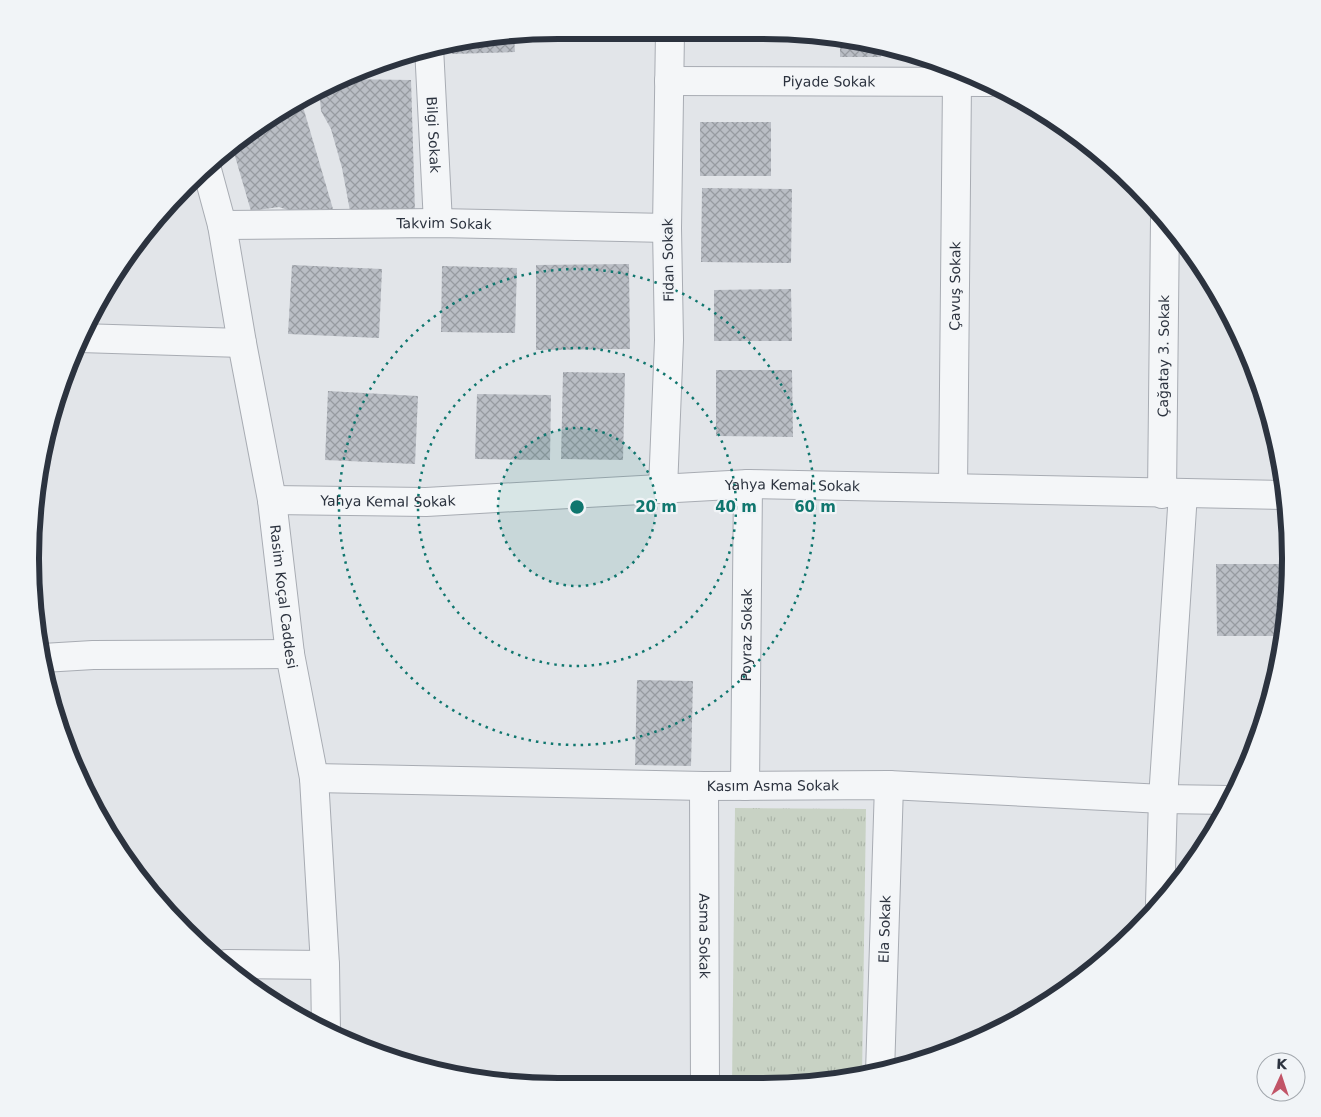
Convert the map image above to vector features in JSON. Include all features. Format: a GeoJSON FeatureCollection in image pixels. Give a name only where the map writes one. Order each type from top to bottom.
{"type":"FeatureCollection","features":[{"type":"Feature","properties":{"kind":"street","name":"Fidan Sokak"},"geometry":{"type":"LineString","coordinates":[[663,489],[669,340],[667,228],[670,39]]}},
{"type":"Feature","properties":{"kind":"street","name":"Bilgi Sokak"},"geometry":{"type":"LineString","coordinates":[[429,55],[438,223]]}},
{"type":"Feature","properties":{"kind":"street","name":"Piyade Sokak"},"geometry":{"type":"LineString","coordinates":[[669,81],[970,82]]}},
{"type":"Feature","properties":{"kind":"street","name":"Çavuş Sokak"},"geometry":{"type":"LineString","coordinates":[[953,488],[957,82]]}},
{"type":"Feature","properties":{"kind":"street","name":"Rasim Koçal Caddesi"},"geometry":{"type":"LineString","coordinates":[[208,175],[222,225],[272,500],[290,654],[314,778],[326,965],[326,1023]]}},
{"type":"Feature","properties":{"kind":"street","name":"Takvim Sokak"},"geometry":{"type":"LineString","coordinates":[[222,225],[438,223],[667,228]]}},
{"type":"Feature","properties":{"kind":"street","name":"Çağatay 3. Sokak"},"geometry":{"type":"LineString","coordinates":[[1160,892],[1173,494],[1165,231]]}},
{"type":"Feature","properties":{"kind":"street"},"geometry":{"type":"LineString","coordinates":[[88,338],[242,343]]}},
{"type":"Feature","properties":{"kind":"street","name":"Yahya Kemal Sokak"},"geometry":{"type":"LineString","coordinates":[[272,500],[426,502],[748,484],[1278,495]]}},
{"type":"Feature","properties":{"kind":"street","name":"Poyraz Sokak"},"geometry":{"type":"LineString","coordinates":[[745,786],[748,484]]}},
{"type":"Feature","properties":{"kind":"street"},"geometry":{"type":"LineString","coordinates":[[49,658],[93,655],[290,654]]}},
{"type":"Feature","properties":{"kind":"street","name":"Kasım Asma Sokak"},"geometry":{"type":"LineString","coordinates":[[314,778],[704,786],[889,785],[1163,799],[1223,800]]}},
{"type":"Feature","properties":{"kind":"street","name":"Ela Sokak"},"geometry":{"type":"LineString","coordinates":[[880,1065],[889,785]]}},
{"type":"Feature","properties":{"kind":"street","name":"Asma Sokak"},"geometry":{"type":"LineString","coordinates":[[704,786],[705,1078]]}},
{"type":"Feature","properties":{"kind":"street"},"geometry":{"type":"LineString","coordinates":[[234,964],[326,965]]}},
{"type":"Feature","properties":{"kind":"green space"},"geometry":{"type":"Polygon","coordinates":[[[735,808],[866,809],[862,1068],[796,1077],[732,1078],[735,808]]]}},
{"type":"Feature","properties":{"kind":"building"},"geometry":{"type":"Polygon","coordinates":[[[514,41],[515,52],[452,54],[452,50],[457,49],[514,41]]]}},
{"type":"Feature","properties":{"kind":"building"},"geometry":{"type":"Polygon","coordinates":[[[840,45],[881,53],[881,57],[840,57],[840,45]]]}},
{"type":"Feature","properties":{"kind":"building"},"geometry":{"type":"Polygon","coordinates":[[[357,79],[411,80],[415,211],[350,211],[342,168],[331,129],[321,111],[320,97],[357,79]]]}},
{"type":"Feature","properties":{"kind":"building"},"geometry":{"type":"Polygon","coordinates":[[[303,106],[333,209],[288,210],[279,207],[251,211],[234,153],[270,126],[303,106]]]}},
{"type":"Feature","properties":{"kind":"building"},"geometry":{"type":"Polygon","coordinates":[[[700,122],[771,122],[771,176],[700,176],[700,122]]]}},
{"type":"Feature","properties":{"kind":"building"},"geometry":{"type":"Polygon","coordinates":[[[702,188],[792,189],[791,263],[701,262],[702,188]]]}},
{"type":"Feature","properties":{"kind":"building"},"geometry":{"type":"Polygon","coordinates":[[[629,264],[630,349],[536,350],[536,265],[629,264]]]}},
{"type":"Feature","properties":{"kind":"building"},"geometry":{"type":"Polygon","coordinates":[[[292,265],[382,269],[379,338],[288,334],[292,265]]]}},
{"type":"Feature","properties":{"kind":"building"},"geometry":{"type":"Polygon","coordinates":[[[442,266],[517,268],[515,333],[441,332],[442,266]]]}},
{"type":"Feature","properties":{"kind":"building"},"geometry":{"type":"Polygon","coordinates":[[[791,289],[792,341],[714,341],[714,290],[791,289]]]}},
{"type":"Feature","properties":{"kind":"building"},"geometry":{"type":"Polygon","coordinates":[[[716,370],[792,370],[793,437],[716,436],[716,370]]]}},
{"type":"Feature","properties":{"kind":"building"},"geometry":{"type":"Polygon","coordinates":[[[563,372],[625,373],[623,460],[561,459],[563,372]]]}},
{"type":"Feature","properties":{"kind":"building"},"geometry":{"type":"Polygon","coordinates":[[[328,391],[418,396],[415,464],[325,460],[328,391]]]}},
{"type":"Feature","properties":{"kind":"building"},"geometry":{"type":"Polygon","coordinates":[[[477,394],[551,395],[550,460],[475,459],[477,394]]]}},
{"type":"Feature","properties":{"kind":"building"},"geometry":{"type":"Polygon","coordinates":[[[1216,564],[1282,564],[1276,636],[1217,636],[1216,564]]]}},
{"type":"Feature","properties":{"kind":"building"},"geometry":{"type":"Polygon","coordinates":[[[637,680],[693,681],[691,766],[635,765],[637,680]]]}}]}
